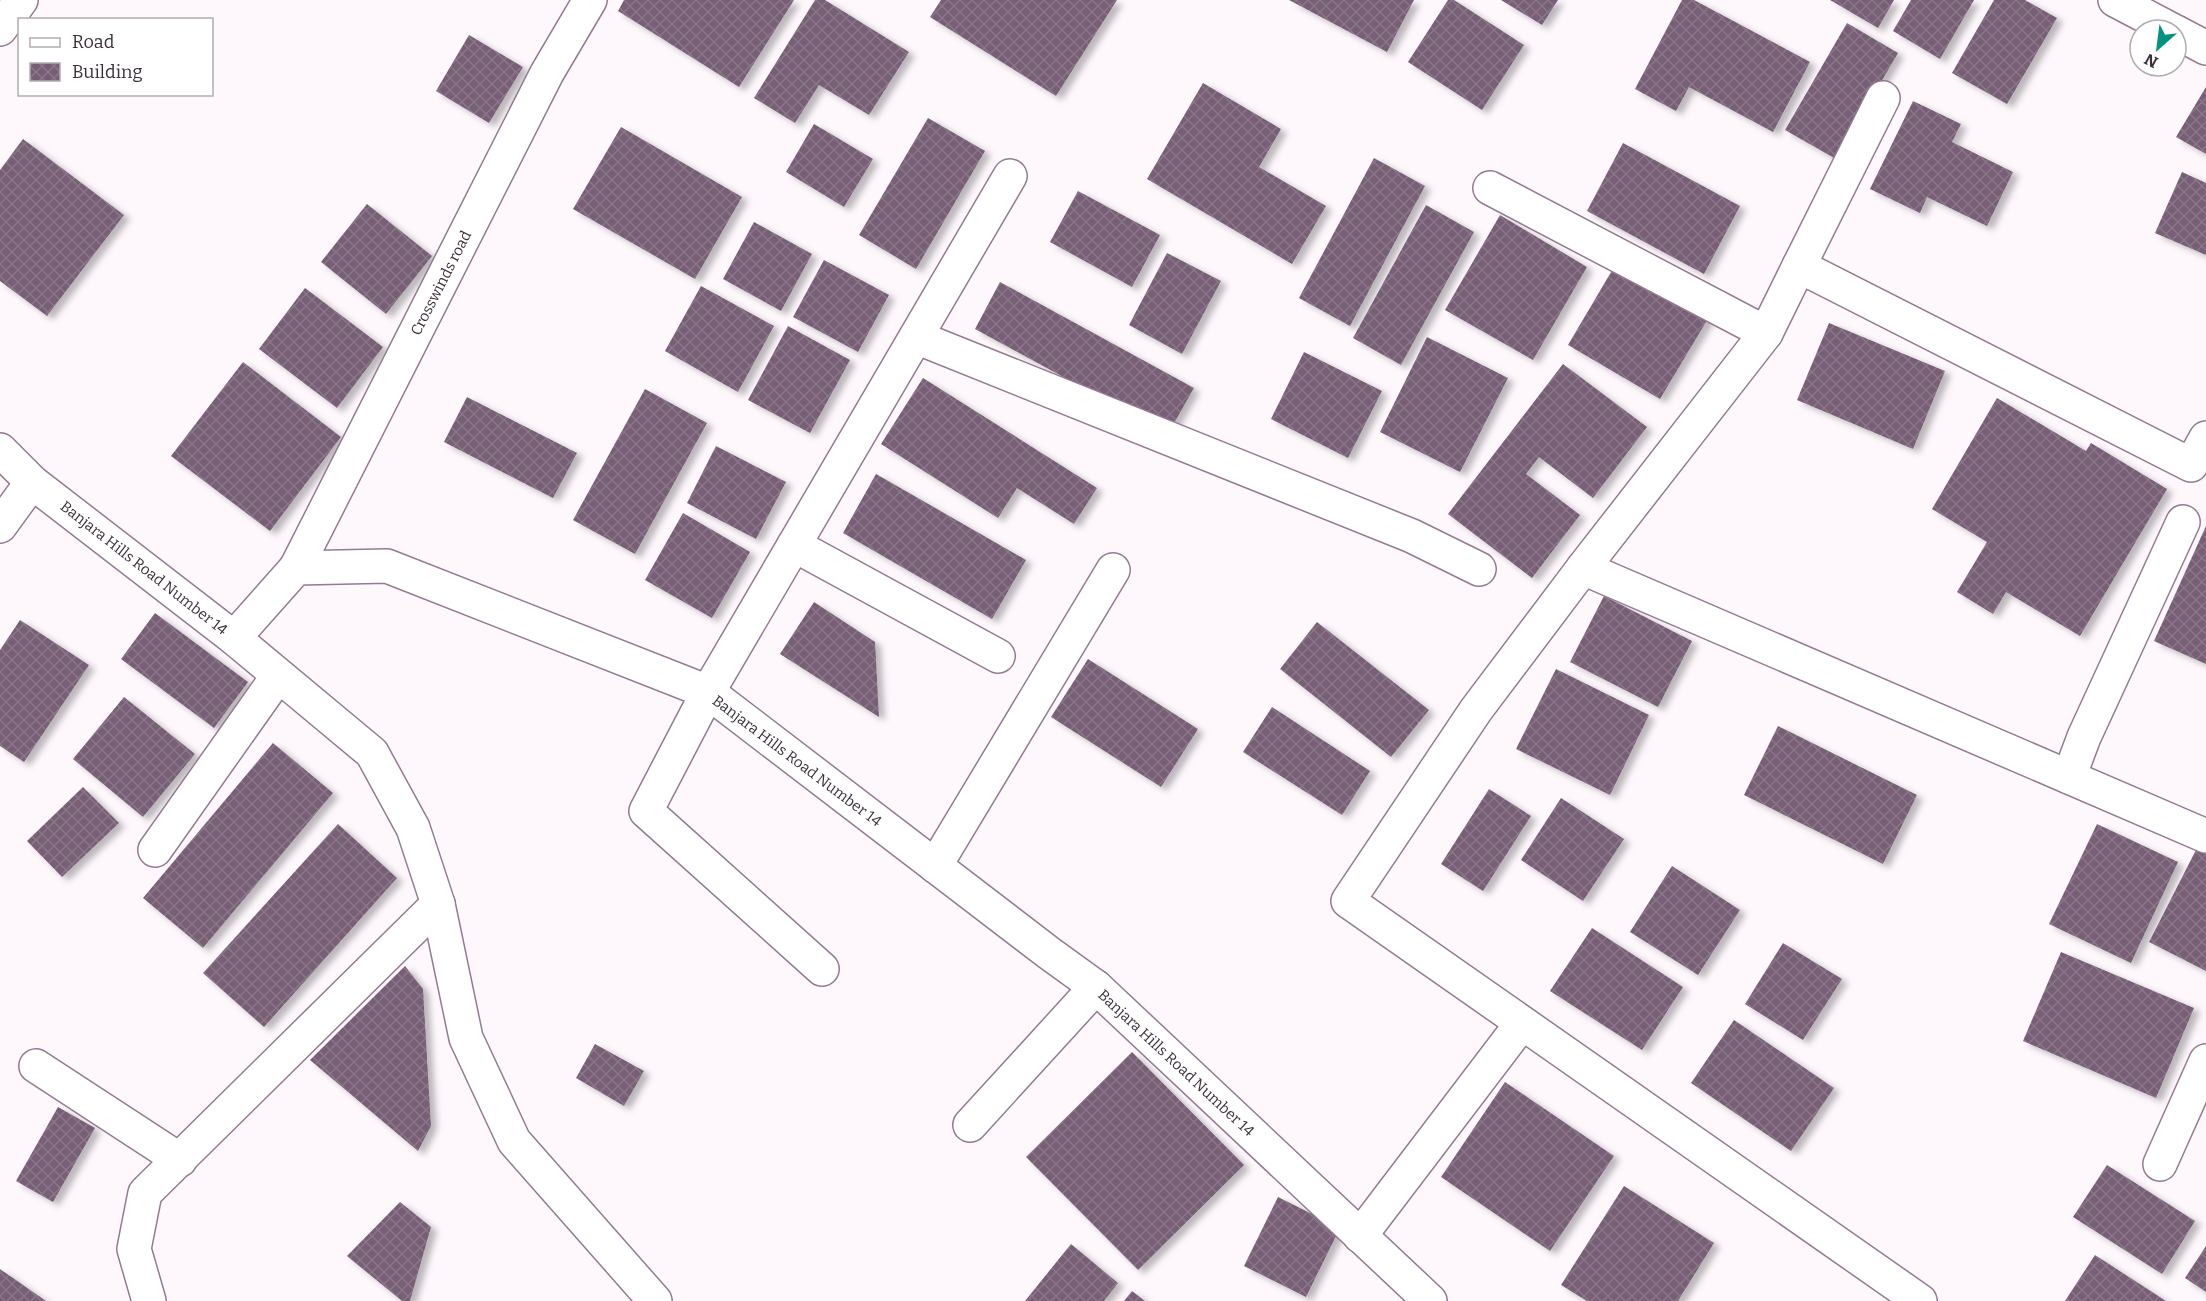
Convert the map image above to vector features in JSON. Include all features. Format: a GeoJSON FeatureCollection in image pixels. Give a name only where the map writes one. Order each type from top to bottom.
{"type":"FeatureCollection","features":[{"type":"Feature","properties":{"kind":"street"},"geometry":{"type":"LineString","coordinates":[[0,29],[21,0]]}},
{"type":"Feature","properties":{"kind":"street","name":"Crosswinds road"},"geometry":{"type":"LineString","coordinates":[[296,568],[547,73],[590,0]]}},
{"type":"Feature","properties":{"kind":"street"},"geometry":{"type":"LineString","coordinates":[[2115,0],[2149,18]]}},
{"type":"Feature","properties":{"kind":"street"},"geometry":{"type":"LineString","coordinates":[[2188,38],[2206,48]]}},
{"type":"Feature","properties":{"kind":"street"},"geometry":{"type":"LineString","coordinates":[[1883,98],[1766,333],[1476,710],[1348,901],[1920,1301]]}},
{"type":"Feature","properties":{"kind":"street"},"geometry":{"type":"LineString","coordinates":[[822,969],[646,811],[708,692],[1010,176]]}},
{"type":"Feature","properties":{"kind":"street"},"geometry":{"type":"LineString","coordinates":[[1490,188],[1766,333]]}},
{"type":"Feature","properties":{"kind":"street"},"geometry":{"type":"LineString","coordinates":[[1799,266],[2191,465],[2206,438]]}},
{"type":"Feature","properties":{"kind":"street"},"geometry":{"type":"LineString","coordinates":[[916,337],[1412,536],[1479,569]]}},
{"type":"Feature","properties":{"kind":"street","name":"Banjara Hills Road Number 14"},"geometry":{"type":"LineString","coordinates":[[0,450],[32,482],[234,638],[296,568],[387,566],[708,692],[1096,987],[1430,1301]]}},
{"type":"Feature","properties":{"kind":"street"},"geometry":{"type":"LineString","coordinates":[[0,525],[32,482]]}},
{"type":"Feature","properties":{"kind":"street"},"geometry":{"type":"LineString","coordinates":[[2069,777],[2084,736],[2183,522]]}},
{"type":"Feature","properties":{"kind":"street"},"geometry":{"type":"LineString","coordinates":[[794,545],[998,656]]}},
{"type":"Feature","properties":{"kind":"street"},"geometry":{"type":"LineString","coordinates":[[1583,568],[2206,836]]}},
{"type":"Feature","properties":{"kind":"street"},"geometry":{"type":"LineString","coordinates":[[935,866],[1113,570]]}},
{"type":"Feature","properties":{"kind":"street"},"geometry":{"type":"LineString","coordinates":[[234,638],[372,753],[413,828],[438,904],[466,1038],[514,1141],[655,1301]]}},
{"type":"Feature","properties":{"kind":"street"},"geometry":{"type":"LineString","coordinates":[[155,850],[278,676]]}},
{"type":"Feature","properties":{"kind":"street"},"geometry":{"type":"LineString","coordinates":[[149,1301],[134,1248],[145,1193],[438,904]]}},
{"type":"Feature","properties":{"kind":"street"},"geometry":{"type":"LineString","coordinates":[[970,1125],[1096,987]]}},
{"type":"Feature","properties":{"kind":"street"},"geometry":{"type":"LineString","coordinates":[[1360,1236],[1522,1023]]}},
{"type":"Feature","properties":{"kind":"street"},"geometry":{"type":"LineString","coordinates":[[2160,1164],[2206,1061]]}},
{"type":"Feature","properties":{"kind":"street"},"geometry":{"type":"LineString","coordinates":[[36,1066],[180,1160]]}},
{"type":"Feature","properties":{"kind":"building"},"geometry":{"type":"Polygon","coordinates":[[[624,0],[794,0],[739,87],[618,11],[624,0]]]}},
{"type":"Feature","properties":{"kind":"building"},"geometry":{"type":"Polygon","coordinates":[[[815,0],[825,0],[909,52],[869,115],[819,85],[795,123],[754,98],[815,0]]]}},
{"type":"Feature","properties":{"kind":"building"},"geometry":{"type":"Polygon","coordinates":[[[941,0],[1117,0],[1056,96],[930,17],[941,0]]]}},
{"type":"Feature","properties":{"kind":"building"},"geometry":{"type":"Polygon","coordinates":[[[1289,0],[1414,0],[1387,52],[1289,0]]]}},
{"type":"Feature","properties":{"kind":"building"},"geometry":{"type":"Polygon","coordinates":[[[1448,0],[1454,0],[1524,45],[1482,110],[1408,62],[1448,0]]]}},
{"type":"Feature","properties":{"kind":"building"},"geometry":{"type":"Polygon","coordinates":[[[1501,0],[1558,0],[1542,25],[1501,0]]]}},
{"type":"Feature","properties":{"kind":"building"},"geometry":{"type":"Polygon","coordinates":[[[1682,0],[1694,0],[1810,62],[1773,132],[1689,87],[1676,111],[1635,89],[1682,0]]]}},
{"type":"Feature","properties":{"kind":"building"},"geometry":{"type":"Polygon","coordinates":[[[1830,0],[1894,0],[1878,28],[1830,0]]]}},
{"type":"Feature","properties":{"kind":"building"},"geometry":{"type":"Polygon","coordinates":[[[1911,0],[1974,0],[1940,59],[1893,31],[1911,0]]]}},
{"type":"Feature","properties":{"kind":"building"},"geometry":{"type":"Polygon","coordinates":[[[1994,0],[2025,0],[2057,18],[2007,104],[1952,73],[1994,0]]]}},
{"type":"Feature","properties":{"kind":"building"},"geometry":{"type":"Polygon","coordinates":[[[1847,23],[1898,53],[1836,159],[1785,130],[1847,23]]]}},
{"type":"Feature","properties":{"kind":"building"},"geometry":{"type":"Polygon","coordinates":[[[469,35],[523,67],[489,123],[436,91],[469,35]]]}},
{"type":"Feature","properties":{"kind":"building"},"geometry":{"type":"Polygon","coordinates":[[[1203,83],[1281,129],[1259,167],[1326,206],[1292,264],[1147,179],[1203,83]]]}},
{"type":"Feature","properties":{"kind":"building"},"geometry":{"type":"Polygon","coordinates":[[[2206,87],[2206,154],[2176,137],[2206,87]]]}},
{"type":"Feature","properties":{"kind":"building"},"geometry":{"type":"Polygon","coordinates":[[[1913,101],[1961,124],[1952,142],[2013,172],[1987,226],[1927,197],[1920,213],[1870,189],[1913,101]]]}},
{"type":"Feature","properties":{"kind":"building"},"geometry":{"type":"Polygon","coordinates":[[[928,118],[985,151],[916,269],[859,235],[928,118]]]}},
{"type":"Feature","properties":{"kind":"building"},"geometry":{"type":"Polygon","coordinates":[[[814,124],[873,159],[844,207],[786,172],[814,124]]]}},
{"type":"Feature","properties":{"kind":"building"},"geometry":{"type":"Polygon","coordinates":[[[621,127],[742,197],[695,279],[573,209],[621,127]]]}},
{"type":"Feature","properties":{"kind":"building"},"geometry":{"type":"Polygon","coordinates":[[[23,139],[124,215],[47,316],[0,281],[0,170],[23,139]]]}},
{"type":"Feature","properties":{"kind":"building"},"geometry":{"type":"Polygon","coordinates":[[[1623,143],[1740,206],[1704,274],[1587,211],[1623,143]]]}},
{"type":"Feature","properties":{"kind":"building"},"geometry":{"type":"Polygon","coordinates":[[[1374,158],[1425,186],[1350,326],[1299,298],[1374,158]]]}},
{"type":"Feature","properties":{"kind":"building"},"geometry":{"type":"Polygon","coordinates":[[[2182,172],[2206,183],[2206,255],[2155,233],[2182,172]]]}},
{"type":"Feature","properties":{"kind":"building"},"geometry":{"type":"Polygon","coordinates":[[[1078,191],[1160,235],[1132,287],[1050,242],[1078,191]]]}},
{"type":"Feature","properties":{"kind":"building"},"geometry":{"type":"Polygon","coordinates":[[[367,204],[432,256],[386,314],[321,262],[367,204]]]}},
{"type":"Feature","properties":{"kind":"building"},"geometry":{"type":"Polygon","coordinates":[[[1426,205],[1474,232],[1401,365],[1353,338],[1426,205]]]}},
{"type":"Feature","properties":{"kind":"building"},"geometry":{"type":"Polygon","coordinates":[[[1500,215],[1587,267],[1533,360],[1445,310],[1500,215]]]}},
{"type":"Feature","properties":{"kind":"building"},"geometry":{"type":"Polygon","coordinates":[[[754,222],[812,254],[781,311],[723,279],[754,222]]]}},
{"type":"Feature","properties":{"kind":"building"},"geometry":{"type":"Polygon","coordinates":[[[1167,253],[1221,281],[1182,354],[1129,325],[1167,253]]]}},
{"type":"Feature","properties":{"kind":"building"},"geometry":{"type":"Polygon","coordinates":[[[824,260],[889,295],[858,352],[793,317],[824,260]]]}},
{"type":"Feature","properties":{"kind":"building"},"geometry":{"type":"Polygon","coordinates":[[[1617,262],[1709,317],[1660,399],[1568,345],[1617,262]]]}},
{"type":"Feature","properties":{"kind":"building"},"geometry":{"type":"Polygon","coordinates":[[[1000,282],[1194,388],[1168,434],[975,329],[1000,282]]]}},
{"type":"Feature","properties":{"kind":"building"},"geometry":{"type":"Polygon","coordinates":[[[701,286],[774,326],[738,392],[665,351],[701,286]]]}},
{"type":"Feature","properties":{"kind":"building"},"geometry":{"type":"Polygon","coordinates":[[[305,288],[383,347],[337,408],[259,349],[305,288]]]}},
{"type":"Feature","properties":{"kind":"building"},"geometry":{"type":"Polygon","coordinates":[[[1829,323],[1945,371],[1913,449],[1797,400],[1829,323]]]}},
{"type":"Feature","properties":{"kind":"building"},"geometry":{"type":"Polygon","coordinates":[[[788,326],[850,360],[810,433],[748,400],[788,326]]]}},
{"type":"Feature","properties":{"kind":"building"},"geometry":{"type":"Polygon","coordinates":[[[1427,337],[1508,378],[1460,472],[1380,432],[1427,337]]]}},
{"type":"Feature","properties":{"kind":"building"},"geometry":{"type":"Polygon","coordinates":[[[1304,352],[1382,391],[1348,458],[1271,419],[1304,352]]]}},
{"type":"Feature","properties":{"kind":"building"},"geometry":{"type":"Polygon","coordinates":[[[243,362],[341,437],[270,531],[171,456],[243,362]]]}},
{"type":"Feature","properties":{"kind":"building"},"geometry":{"type":"Polygon","coordinates":[[[1563,364],[1647,427],[1593,498],[1539,457],[1526,474],[1580,515],[1532,578],[1448,514],[1563,364]]]}},
{"type":"Feature","properties":{"kind":"building"},"geometry":{"type":"Polygon","coordinates":[[[923,378],[1097,488],[1074,524],[1017,488],[998,518],[881,444],[923,378]]]}},
{"type":"Feature","properties":{"kind":"building"},"geometry":{"type":"Polygon","coordinates":[[[645,389],[707,423],[635,554],[573,520],[645,389]]]}},
{"type":"Feature","properties":{"kind":"building"},"geometry":{"type":"Polygon","coordinates":[[[467,397],[577,453],[553,498],[444,442],[467,397]]]}},
{"type":"Feature","properties":{"kind":"building"},"geometry":{"type":"Polygon","coordinates":[[[1997,398],[2086,451],[2091,443],[2167,489],[2080,636],[2006,592],[1993,614],[1957,592],[1987,542],[1932,509],[1997,398]]]}},
{"type":"Feature","properties":{"kind":"building"},"geometry":{"type":"Polygon","coordinates":[[[716,446],[786,482],[756,539],[687,503],[716,446]]]}},
{"type":"Feature","properties":{"kind":"building"},"geometry":{"type":"Polygon","coordinates":[[[876,474],[1026,560],[992,619],[843,533],[876,474]]]}},
{"type":"Feature","properties":{"kind":"building"},"geometry":{"type":"Polygon","coordinates":[[[683,513],[750,552],[712,618],[645,580],[683,513]]]}},
{"type":"Feature","properties":{"kind":"building"},"geometry":{"type":"Polygon","coordinates":[[[2206,526],[2206,664],[2154,641],[2206,526]]]}},
{"type":"Feature","properties":{"kind":"building"},"geometry":{"type":"Polygon","coordinates":[[[1604,596],[1692,641],[1658,707],[1570,662],[1604,596]]]}},
{"type":"Feature","properties":{"kind":"building"},"geometry":{"type":"Polygon","coordinates":[[[814,602],[875,642],[879,717],[780,654],[814,602]]]}},
{"type":"Feature","properties":{"kind":"building"},"geometry":{"type":"Polygon","coordinates":[[[155,613],[248,682],[214,728],[121,659],[155,613]]]}},
{"type":"Feature","properties":{"kind":"building"},"geometry":{"type":"Polygon","coordinates":[[[20,620],[89,665],[24,762],[0,746],[0,650],[20,620]]]}},
{"type":"Feature","properties":{"kind":"building"},"geometry":{"type":"Polygon","coordinates":[[[1317,622],[1429,710],[1391,757],[1280,669],[1317,622]]]}},
{"type":"Feature","properties":{"kind":"building"},"geometry":{"type":"Polygon","coordinates":[[[1088,659],[1198,729],[1161,787],[1051,717],[1088,659]]]}},
{"type":"Feature","properties":{"kind":"building"},"geometry":{"type":"Polygon","coordinates":[[[1556,669],[1649,715],[1610,795],[1516,749],[1556,669]]]}},
{"type":"Feature","properties":{"kind":"building"},"geometry":{"type":"Polygon","coordinates":[[[124,697],[195,754],[143,817],[73,759],[124,697]]]}},
{"type":"Feature","properties":{"kind":"building"},"geometry":{"type":"Polygon","coordinates":[[[1272,707],[1370,771],[1342,815],[1243,752],[1272,707]]]}},
{"type":"Feature","properties":{"kind":"building"},"geometry":{"type":"Polygon","coordinates":[[[1778,726],[1917,795],[1883,864],[1744,795],[1778,726]]]}},
{"type":"Feature","properties":{"kind":"building"},"geometry":{"type":"Polygon","coordinates":[[[273,743],[333,793],[203,948],[143,898],[273,743]]]}},
{"type":"Feature","properties":{"kind":"building"},"geometry":{"type":"Polygon","coordinates":[[[83,787],[119,823],[62,877],[27,841],[83,787]]]}},
{"type":"Feature","properties":{"kind":"building"},"geometry":{"type":"Polygon","coordinates":[[[1489,789],[1531,816],[1483,891],[1441,864],[1489,789]]]}},
{"type":"Feature","properties":{"kind":"building"},"geometry":{"type":"Polygon","coordinates":[[[1561,798],[1624,839],[1583,901],[1521,860],[1561,798]]]}},
{"type":"Feature","properties":{"kind":"building"},"geometry":{"type":"Polygon","coordinates":[[[338,824],[397,878],[264,1027],[203,973],[338,824]]]}},
{"type":"Feature","properties":{"kind":"building"},"geometry":{"type":"Polygon","coordinates":[[[2097,824],[2178,862],[2131,963],[2049,924],[2097,824]]]}},
{"type":"Feature","properties":{"kind":"building"},"geometry":{"type":"Polygon","coordinates":[[[2198,846],[2206,850],[2206,971],[2149,942],[2198,846]]]}},
{"type":"Feature","properties":{"kind":"building"},"geometry":{"type":"Polygon","coordinates":[[[1672,866],[1740,910],[1698,975],[1630,932],[1672,866]]]}},
{"type":"Feature","properties":{"kind":"building"},"geometry":{"type":"Polygon","coordinates":[[[1592,928],[1683,987],[1642,1050],[1550,991],[1592,928]]]}},
{"type":"Feature","properties":{"kind":"building"},"geometry":{"type":"Polygon","coordinates":[[[1783,943],[1842,979],[1803,1040],[1745,1004],[1783,943]]]}},
{"type":"Feature","properties":{"kind":"building"},"geometry":{"type":"Polygon","coordinates":[[[2061,952],[2194,1008],[2156,1098],[2023,1041],[2061,952]]]}},
{"type":"Feature","properties":{"kind":"building"},"geometry":{"type":"Polygon","coordinates":[[[405,966],[423,989],[431,1126],[418,1151],[310,1060],[405,966]]]}},
{"type":"Feature","properties":{"kind":"building"},"geometry":{"type":"Polygon","coordinates":[[[1734,1020],[1834,1088],[1791,1151],[1691,1083],[1734,1020]]]}},
{"type":"Feature","properties":{"kind":"building"},"geometry":{"type":"Polygon","coordinates":[[[595,1044],[644,1071],[624,1106],[576,1078],[595,1044]]]}},
{"type":"Feature","properties":{"kind":"building"},"geometry":{"type":"Polygon","coordinates":[[[1132,1052],[1244,1165],[1138,1270],[1026,1157],[1132,1052]]]}},
{"type":"Feature","properties":{"kind":"building"},"geometry":{"type":"Polygon","coordinates":[[[1505,1082],[1614,1156],[1550,1251],[1441,1177],[1505,1082]]]}},
{"type":"Feature","properties":{"kind":"building"},"geometry":{"type":"Polygon","coordinates":[[[58,1107],[95,1128],[53,1202],[16,1181],[58,1107]]]}},
{"type":"Feature","properties":{"kind":"building"},"geometry":{"type":"Polygon","coordinates":[[[2107,1165],[2195,1221],[2162,1274],[2073,1217],[2107,1165]]]}},
{"type":"Feature","properties":{"kind":"building"},"geometry":{"type":"Polygon","coordinates":[[[1624,1186],[1714,1243],[1678,1301],[1587,1301],[1561,1285],[1624,1186]]]}},
{"type":"Feature","properties":{"kind":"building"},"geometry":{"type":"Polygon","coordinates":[[[1278,1197],[1340,1228],[1306,1297],[1244,1266],[1278,1197]]]}},
{"type":"Feature","properties":{"kind":"building"},"geometry":{"type":"Polygon","coordinates":[[[400,1202],[431,1227],[410,1301],[402,1301],[347,1256],[400,1202]]]}},
{"type":"Feature","properties":{"kind":"building"},"geometry":{"type":"Polygon","coordinates":[[[1071,1244],[1118,1283],[1104,1301],[1025,1301],[1071,1244]]]}},
{"type":"Feature","properties":{"kind":"building"},"geometry":{"type":"Polygon","coordinates":[[[2206,1246],[2206,1292],[2185,1278],[2206,1246]]]}},
{"type":"Feature","properties":{"kind":"building"},"geometry":{"type":"Polygon","coordinates":[[[2095,1255],[2166,1301],[2065,1301],[2095,1255]]]}},
{"type":"Feature","properties":{"kind":"building"},"geometry":{"type":"Polygon","coordinates":[[[0,1269],[46,1301],[0,1301],[0,1269]]]}},
{"type":"Feature","properties":{"kind":"building"},"geometry":{"type":"Polygon","coordinates":[[[1132,1291],[1145,1301],[1124,1301],[1132,1291]]]}}]}
